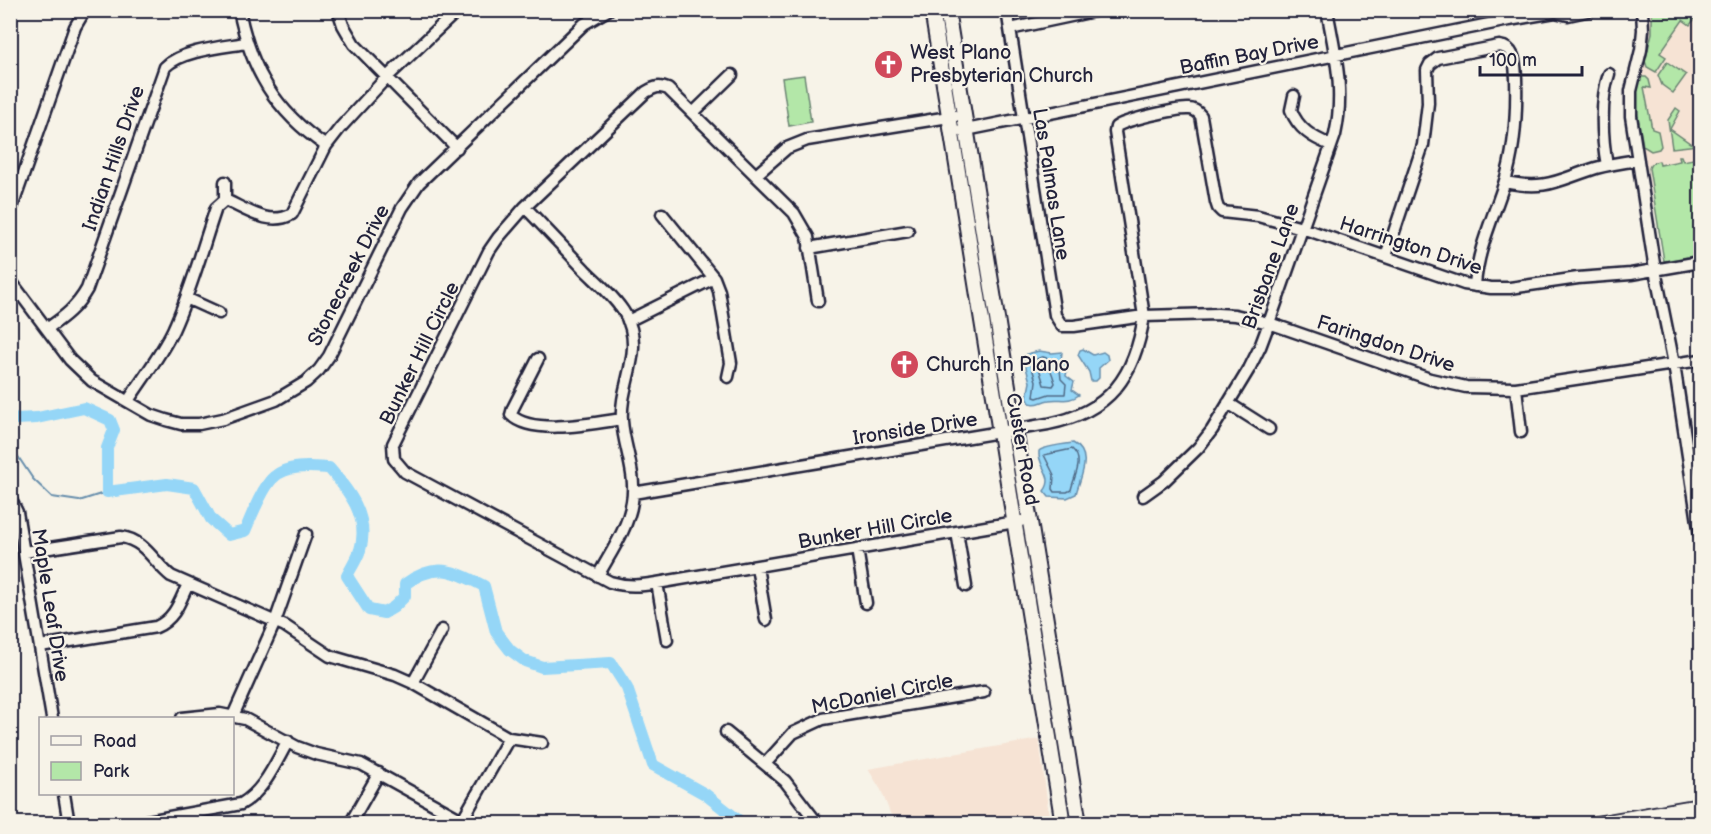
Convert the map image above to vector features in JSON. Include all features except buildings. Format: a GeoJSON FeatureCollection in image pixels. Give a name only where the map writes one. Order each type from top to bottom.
{"type":"FeatureCollection","features":[{"type":"Feature","properties":{"kind":"main road","name":"Custer Road"},"geometry":{"type":"LineString","coordinates":[[932,10],[1064,824]]}},
{"type":"Feature","properties":{"kind":"main road","name":"Custer Road"},"geometry":{"type":"LineString","coordinates":[[947,10],[1079,824]]}},
{"type":"Feature","properties":{"kind":"main road"},"geometry":{"type":"LineString","coordinates":[[1596,824],[1701,806]]}},
{"type":"Feature","properties":{"kind":"main road"},"geometry":{"type":"LineString","coordinates":[[1680,824],[1701,820]]}},
{"type":"Feature","properties":{"kind":"street"},"geometry":{"type":"LineString","coordinates":[[10,213],[75,27],[85,10]]}},
{"type":"Feature","properties":{"kind":"street"},"geometry":{"type":"LineString","coordinates":[[239,10],[252,59],[273,95],[297,123],[326,146]]}},
{"type":"Feature","properties":{"kind":"street"},"geometry":{"type":"LineString","coordinates":[[338,10],[343,25],[354,44],[457,148]]}},
{"type":"Feature","properties":{"kind":"street"},"geometry":{"type":"LineString","coordinates":[[225,200],[269,219],[285,218],[292,214],[326,146],[345,122],[386,78],[458,10]]}},
{"type":"Feature","properties":{"kind":"street","name":"Stonecreek Drive"},"geometry":{"type":"LineString","coordinates":[[10,280],[70,360],[92,381],[151,415],[182,424],[199,424],[250,411],[276,400],[306,382],[329,356],[402,208],[419,183],[584,24],[608,10]]}},
{"type":"Feature","properties":{"kind":"street","name":"Las Palmas Lane"},"geometry":{"type":"LineString","coordinates":[[1007,10],[1055,315],[1062,326]]}},
{"type":"Feature","properties":{"kind":"street"},"geometry":{"type":"LineString","coordinates":[[1010,28],[1099,10]]}},
{"type":"Feature","properties":{"kind":"street","name":"Brisbane Lane"},"geometry":{"type":"LineString","coordinates":[[1143,496],[1164,481],[1198,447],[1228,403],[1260,347],[1331,145],[1340,107],[1339,75],[1327,10]]}},
{"type":"Feature","properties":{"kind":"street","name":"Baffin Bay Drive"},"geometry":{"type":"LineString","coordinates":[[951,133],[1497,22],[1556,11],[1568,15],[1591,10]]}},
{"type":"Feature","properties":{"kind":"street"},"geometry":{"type":"LineString","coordinates":[[1642,10],[1641,50],[1631,92],[1631,116],[1701,535]]}},
{"type":"Feature","properties":{"kind":"street","name":"Indian Hills Drive"},"geometry":{"type":"LineString","coordinates":[[48,328],[69,314],[80,302],[87,289],[165,67],[177,58],[188,54],[246,43]]}},
{"type":"Feature","properties":{"kind":"street"},"geometry":{"type":"LineString","coordinates":[[1386,256],[1423,145],[1427,118],[1427,73],[1430,63],[1438,58],[1499,46],[1509,49],[1514,58],[1516,94],[1513,141],[1505,182],[1479,259],[1475,286]]}},
{"type":"Feature","properties":{"kind":"street"},"geometry":{"type":"LineString","coordinates":[[1607,165],[1603,136],[1605,90],[1609,74]]}},
{"type":"Feature","properties":{"kind":"street"},"geometry":{"type":"LineString","coordinates":[[693,113],[732,75]]}},
{"type":"Feature","properties":{"kind":"street","name":"Bunker Hill Circle"},"geometry":{"type":"LineString","coordinates":[[818,301],[807,237],[794,213],[668,89],[660,86],[646,92],[525,207],[498,238],[489,251],[393,444],[394,459],[405,472],[598,576],[622,586],[657,584],[1030,520]]}},
{"type":"Feature","properties":{"kind":"street"},"geometry":{"type":"LineString","coordinates":[[1294,96],[1291,110],[1300,127],[1311,136],[1331,145]]}},
{"type":"Feature","properties":{"kind":"street","name":"Harrington Drive"},"geometry":{"type":"LineString","coordinates":[[1144,316],[1115,132],[1116,126],[1126,121],[1185,109],[1196,111],[1201,116],[1216,202],[1220,210],[1226,213],[1258,216],[1302,228],[1455,281],[1475,286],[1510,288],[1701,262]]}},
{"type":"Feature","properties":{"kind":"street"},"geometry":{"type":"LineString","coordinates":[[756,175],[786,148],[807,140],[964,114]]}},
{"type":"Feature","properties":{"kind":"street"},"geometry":{"type":"LineString","coordinates":[[1505,182],[1525,185],[1552,183],[1607,165],[1638,160]]}},
{"type":"Feature","properties":{"kind":"street"},"geometry":{"type":"LineString","coordinates":[[128,401],[172,332],[186,298],[216,208],[225,200],[225,182]]}},
{"type":"Feature","properties":{"kind":"street"},"geometry":{"type":"LineString","coordinates":[[525,207],[610,296],[625,314],[632,335],[633,358],[624,393],[622,419],[634,483],[633,493],[625,525],[598,576]]}},
{"type":"Feature","properties":{"kind":"street"},"geometry":{"type":"LineString","coordinates":[[662,214],[714,278],[719,291],[731,363],[728,377]]}},
{"type":"Feature","properties":{"kind":"street"},"geometry":{"type":"LineString","coordinates":[[809,248],[908,231]]}},
{"type":"Feature","properties":{"kind":"street"},"geometry":{"type":"LineString","coordinates":[[627,321],[714,278]]}},
{"type":"Feature","properties":{"kind":"street"},"geometry":{"type":"LineString","coordinates":[[186,298],[219,313]]}},
{"type":"Feature","properties":{"kind":"street","name":"Faringdon Drive"},"geometry":{"type":"LineString","coordinates":[[1062,326],[1069,327],[1144,316],[1217,314],[1250,318],[1430,379],[1466,387],[1516,388],[1701,360]]}},
{"type":"Feature","properties":{"kind":"street","name":"Ironside Drive"},"geometry":{"type":"LineString","coordinates":[[633,493],[1064,421],[1089,411],[1109,396],[1128,372],[1139,343],[1144,316]]}},
{"type":"Feature","properties":{"kind":"street"},"geometry":{"type":"LineString","coordinates":[[538,359],[513,408],[511,415],[514,418],[534,424],[568,428],[622,419]]}},
{"type":"Feature","properties":{"kind":"street"},"geometry":{"type":"LineString","coordinates":[[1516,388],[1521,432]]}},
{"type":"Feature","properties":{"kind":"street"},"geometry":{"type":"LineString","coordinates":[[1228,403],[1269,429]]}},
{"type":"Feature","properties":{"kind":"street"},"geometry":{"type":"LineString","coordinates":[[1689,459],[1701,456]]}},
{"type":"Feature","properties":{"kind":"street","name":"Maple Leaf Drive"},"geometry":{"type":"LineString","coordinates":[[10,498],[17,512],[52,717]]}},
{"type":"Feature","properties":{"kind":"street"},"geometry":{"type":"LineString","coordinates":[[957,532],[966,586]]}},
{"type":"Feature","properties":{"kind":"street"},"geometry":{"type":"LineString","coordinates":[[233,716],[275,622],[306,534]]}},
{"type":"Feature","properties":{"kind":"street"},"geometry":{"type":"LineString","coordinates":[[24,552],[121,537],[130,538],[143,547],[162,569],[188,584],[291,629],[330,656],[395,675],[413,683],[509,738],[543,743]]}},
{"type":"Feature","properties":{"kind":"street"},"geometry":{"type":"LineString","coordinates":[[857,549],[866,603]]}},
{"type":"Feature","properties":{"kind":"street"},"geometry":{"type":"LineString","coordinates":[[757,567],[766,620]]}},
{"type":"Feature","properties":{"kind":"street"},"geometry":{"type":"LineString","coordinates":[[40,646],[156,627],[174,613],[188,584]]}},
{"type":"Feature","properties":{"kind":"street"},"geometry":{"type":"LineString","coordinates":[[657,584],[667,640]]}},
{"type":"Feature","properties":{"kind":"street"},"geometry":{"type":"LineString","coordinates":[[413,683],[442,630]]}},
{"type":"Feature","properties":{"kind":"street","name":"McDaniel Circle"},"geometry":{"type":"LineString","coordinates":[[765,764],[793,733],[823,719],[984,692]]}},
{"type":"Feature","properties":{"kind":"street"},"geometry":{"type":"LineString","coordinates":[[192,717],[220,714],[246,719],[316,754],[361,764],[461,822],[509,738]]}},
{"type":"Feature","properties":{"kind":"street"},"geometry":{"type":"LineString","coordinates":[[726,732],[785,781],[818,824]]}},
{"type":"Feature","properties":{"kind":"street"},"geometry":{"type":"LineString","coordinates":[[131,824],[241,804],[252,798],[260,789],[288,741]]}},
{"type":"Feature","properties":{"kind":"street"},"geometry":{"type":"LineString","coordinates":[[350,824],[379,773]]}},
{"type":"Feature","properties":{"kind":"street"},"geometry":{"type":"LineString","coordinates":[[64,795],[69,824]]}},
{"type":"Feature","properties":{"kind":"shaded area"},"geometry":{"type":"Polygon","coordinates":[[[1650,11],[1700,11],[1700,255],[1664,261],[1635,104],[1638,75],[1649,32],[1650,11]]]}},
{"type":"Feature","properties":{"kind":"shaded area"},"geometry":{"type":"Polygon","coordinates":[[[1039,739],[1050,823],[894,823],[881,790],[868,769],[1039,739]]]}},
{"type":"Feature","properties":{"kind":"green space"},"geometry":{"type":"Polygon","coordinates":[[[1652,11],[1695,11],[1699,13],[1690,25],[1683,20],[1660,53],[1666,57],[1656,72],[1647,67],[1645,61],[1652,33],[1652,11]]]}},
{"type":"Feature","properties":{"kind":"green space"},"geometry":{"type":"Polygon","coordinates":[[[1667,62],[1686,75],[1673,93],[1662,85],[1658,75],[1667,62]]]}},
{"type":"Feature","properties":{"kind":"green space"},"geometry":{"type":"Polygon","coordinates":[[[804,75],[811,122],[789,126],[782,78],[804,75]]]}},
{"type":"Feature","properties":{"kind":"green space"},"geometry":{"type":"Polygon","coordinates":[[[1641,77],[1649,80],[1651,88],[1644,87],[1652,129],[1658,131],[1661,146],[1651,151],[1643,146],[1637,112],[1638,85],[1641,77]]]}},
{"type":"Feature","properties":{"kind":"green space"},"geometry":{"type":"Polygon","coordinates":[[[1676,108],[1680,111],[1670,129],[1690,143],[1698,145],[1672,148],[1668,120],[1676,108]]]}},
{"type":"Feature","properties":{"kind":"green space"},"geometry":{"type":"Polygon","coordinates":[[[1700,152],[1700,255],[1664,261],[1649,168],[1657,161],[1660,165],[1680,161],[1679,156],[1683,161],[1699,158],[1700,152]]]}},
{"type":"Feature","properties":{"kind":"water"},"geometry":{"type":"Polygon","coordinates":[[[1083,349],[1093,355],[1103,352],[1107,355],[1108,360],[1099,368],[1099,378],[1096,381],[1091,381],[1089,372],[1078,355],[1083,349]]]}},
{"type":"Feature","properties":{"kind":"water"},"geometry":{"type":"Polygon","coordinates":[[[1039,351],[1062,352],[1061,361],[1068,365],[1066,376],[1074,382],[1072,390],[1079,395],[1068,400],[1030,403],[1027,397],[1030,382],[1024,360],[1027,354],[1039,351]]]}},
{"type":"Feature","properties":{"kind":"water"},"geometry":{"type":"Polygon","coordinates":[[[1073,443],[1083,453],[1084,459],[1076,494],[1067,498],[1049,497],[1044,491],[1048,481],[1039,451],[1073,443]]]}},
{"type":"Feature","properties":{"kind":"waterway"},"geometry":{"type":"LineString","coordinates":[[10,415],[15,419],[37,418],[84,408],[110,420],[114,430],[107,448],[107,492],[167,484],[194,488],[211,519],[229,535],[245,531],[266,487],[274,477],[293,468],[329,468],[350,495],[360,516],[362,526],[360,550],[347,576],[369,610],[384,613],[394,607],[405,596],[405,584],[426,572],[454,573],[484,586],[496,632],[510,650],[525,661],[542,667],[611,663],[627,688],[653,765],[705,794],[743,824]]}},
{"type":"Feature","properties":{"kind":"waterway"},"geometry":{"type":"LineString","coordinates":[[10,453],[17,455],[33,479],[52,497],[79,501],[107,492]]}},
{"type":"Feature","properties":{"kind":"place","name":"West Plano Presbyterian Church"},"geometry":{"type":"Point","coordinates":[889,64]}},
{"type":"Feature","properties":{"kind":"place","name":"Church In Plano"},"geometry":{"type":"Point","coordinates":[905,364]}}]}
